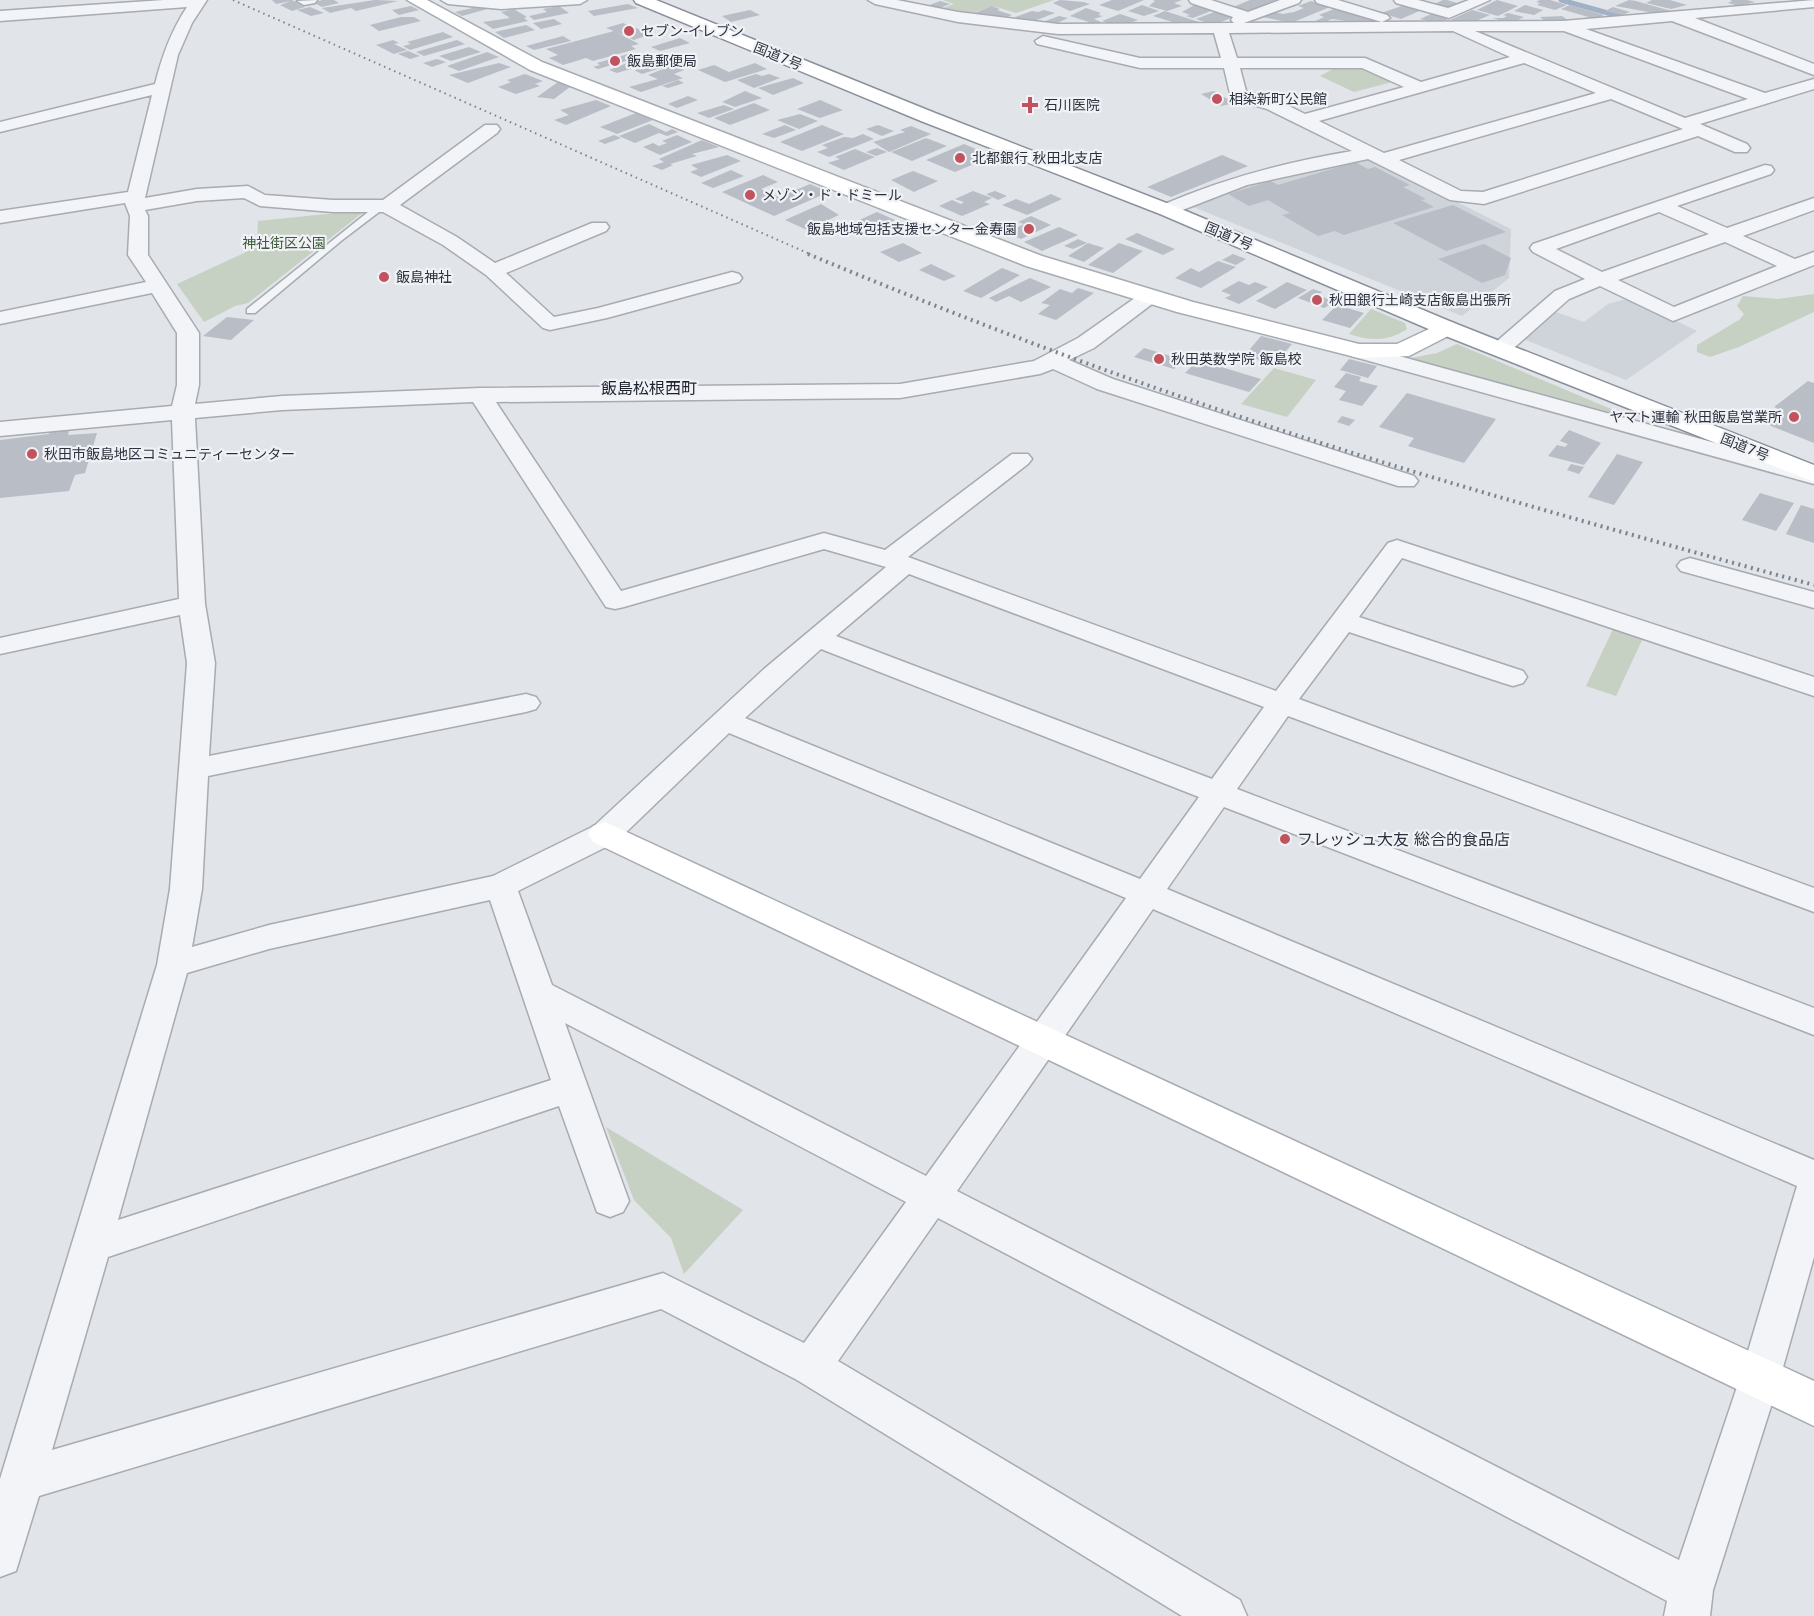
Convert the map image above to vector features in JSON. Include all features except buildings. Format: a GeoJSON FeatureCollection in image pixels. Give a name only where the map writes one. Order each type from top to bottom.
{"type":"FeatureCollection","features":[{"type":"Feature","properties":{"kind":"main road","name":"国道7号"},"geometry":{"type":"LineString","coordinates":[[642,0],[928,117],[1167,210],[1446,328],[1814,476]]}},
{"type":"Feature","properties":{"kind":"main road"},"geometry":{"type":"LineString","coordinates":[[421,3],[536,66],[959,234],[1034,261],[1149,297],[1359,351],[1401,351],[1446,328]]}},
{"type":"Feature","properties":{"kind":"main road"},"geometry":{"type":"LineString","coordinates":[[605,834],[1814,1404]]}},
{"type":"Feature","properties":{"kind":"street"},"geometry":{"type":"LineString","coordinates":[[421,3],[448,0],[501,5],[580,0]]}},
{"type":"Feature","properties":{"kind":"street"},"geometry":{"type":"LineString","coordinates":[[875,0],[958,17],[1031,28],[1563,26],[1814,3]]}},
{"type":"Feature","properties":{"kind":"street"},"geometry":{"type":"LineString","coordinates":[[1196,0],[1249,17]]}},
{"type":"Feature","properties":{"kind":"street"},"geometry":{"type":"LineString","coordinates":[[1220,28],[1294,0]]}},
{"type":"Feature","properties":{"kind":"street"},"geometry":{"type":"LineString","coordinates":[[1323,0],[1411,26]]}},
{"type":"Feature","properties":{"kind":"street"},"geometry":{"type":"LineString","coordinates":[[1364,12],[1394,0]]}},
{"type":"Feature","properties":{"kind":"street"},"geometry":{"type":"LineString","coordinates":[[1401,0],[1449,14],[1483,0]]}},
{"type":"Feature","properties":{"kind":"street"},"geometry":{"type":"LineString","coordinates":[[1678,0],[1718,11]]}},
{"type":"Feature","properties":{"kind":"street"},"geometry":{"type":"LineString","coordinates":[[1807,0],[1814,3]]}},
{"type":"Feature","properties":{"kind":"street"},"geometry":{"type":"LineString","coordinates":[[0,16],[122,4],[200,1]]}},
{"type":"Feature","properties":{"kind":"street"},"geometry":{"type":"LineString","coordinates":[[0,1555],[173,965],[186,889],[201,663],[192,604],[183,410],[188,385],[188,333],[138,255],[139,216],[136,201],[151,127],[170,55],[184,23],[200,1]]}},
{"type":"Feature","properties":{"kind":"street"},"geometry":{"type":"LineString","coordinates":[[1674,16],[1814,70]]}},
{"type":"Feature","properties":{"kind":"street"},"geometry":{"type":"LineString","coordinates":[[1449,26],[1741,148]]}},
{"type":"Feature","properties":{"kind":"street"},"geometry":{"type":"LineString","coordinates":[[1563,26],[1765,99]]}},
{"type":"Feature","properties":{"kind":"street"},"geometry":{"type":"LineString","coordinates":[[1031,28],[1033,39],[1140,63],[1228,61],[1365,63],[1418,87]]}},
{"type":"Feature","properties":{"kind":"street"},"geometry":{"type":"LineString","coordinates":[[1220,28],[1228,61],[1238,88],[1237,94],[1273,105],[1458,196],[1484,198],[1691,127],[1765,99],[1814,84]]}},
{"type":"Feature","properties":{"kind":"street"},"geometry":{"type":"LineString","coordinates":[[1304,120],[1525,58]]}},
{"type":"Feature","properties":{"kind":"street"},"geometry":{"type":"LineString","coordinates":[[0,127],[163,87]]}},
{"type":"Feature","properties":{"kind":"street"},"geometry":{"type":"LineString","coordinates":[[1167,210],[1202,193],[1252,178],[1299,166],[1377,156],[1611,94]]}},
{"type":"Feature","properties":{"kind":"street"},"geometry":{"type":"LineString","coordinates":[[387,206],[491,129]]}},
{"type":"Feature","properties":{"kind":"street"},"geometry":{"type":"LineString","coordinates":[[1765,170],[1540,248],[1672,315],[1814,258]]}},
{"type":"Feature","properties":{"kind":"street"},"geometry":{"type":"LineString","coordinates":[[0,217],[136,201],[248,192],[260,200],[333,206],[387,206],[450,241],[493,271],[550,324],[600,314],[732,278]]}},
{"type":"Feature","properties":{"kind":"street"},"geometry":{"type":"LineString","coordinates":[[1499,349],[1562,295],[1600,279],[1729,236],[1814,204]]}},
{"type":"Feature","properties":{"kind":"street"},"geometry":{"type":"LineString","coordinates":[[1660,205],[1794,266]]}},
{"type":"Feature","properties":{"kind":"street"},"geometry":{"type":"LineString","coordinates":[[493,271],[599,227]]}},
{"type":"Feature","properties":{"kind":"street"},"geometry":{"type":"LineString","coordinates":[[0,318],[158,286]]}},
{"type":"Feature","properties":{"kind":"street"},"geometry":{"type":"LineString","coordinates":[[0,429],[183,410],[480,394],[881,392],[1040,367],[1086,343],[1149,297]]}},
{"type":"Feature","properties":{"kind":"street"},"geometry":{"type":"LineString","coordinates":[[1359,351],[1814,476]]}},
{"type":"Feature","properties":{"kind":"street"},"geometry":{"type":"LineString","coordinates":[[1053,361],[1105,384],[1406,481]]}},
{"type":"Feature","properties":{"kind":"street"},"geometry":{"type":"LineString","coordinates":[[480,394],[615,601],[824,541],[898,562],[1814,900]]}},
{"type":"Feature","properties":{"kind":"street"},"geometry":{"type":"LineString","coordinates":[[173,965],[269,937],[501,885],[605,834],[898,562],[1020,459]]}},
{"type":"Feature","properties":{"kind":"street"},"geometry":{"type":"LineString","coordinates":[[811,1367],[1282,703],[1397,548],[1814,687]]}},
{"type":"Feature","properties":{"kind":"street"},"geometry":{"type":"LineString","coordinates":[[1690,566],[1814,600]]}},
{"type":"Feature","properties":{"kind":"street"},"geometry":{"type":"LineString","coordinates":[[0,646],[192,604]]}},
{"type":"Feature","properties":{"kind":"street"},"geometry":{"type":"LineString","coordinates":[[1343,621],[1513,676]]}},
{"type":"Feature","properties":{"kind":"street"},"geometry":{"type":"LineString","coordinates":[[816,638],[1814,1022]]}},
{"type":"Feature","properties":{"kind":"street"},"geometry":{"type":"LineString","coordinates":[[193,769],[526,703]]}},
{"type":"Feature","properties":{"kind":"street"},"geometry":{"type":"LineString","coordinates":[[725,721],[1147,894],[1814,1177]]}},
{"type":"Feature","properties":{"kind":"street"},"geometry":{"type":"LineString","coordinates":[[501,885],[610,1201]]}},
{"type":"Feature","properties":{"kind":"street"},"geometry":{"type":"LineString","coordinates":[[538,993],[933,1196],[1689,1603],[1760,1378],[1814,1190]]}},
{"type":"Feature","properties":{"kind":"street"},"geometry":{"type":"LineString","coordinates":[[91,1246],[571,1088]]}},
{"type":"Feature","properties":{"kind":"street"},"geometry":{"type":"LineString","coordinates":[[21,1480],[663,1291],[811,1367],[1224,1616]]}},
{"type":"Feature","properties":{"kind":"lane"},"geometry":{"type":"LineString","coordinates":[[251,311],[338,239],[376,210],[387,206]]}},
{"type":"Feature","properties":{"kind":"shaded area"},"geometry":{"type":"Polygon","coordinates":[[[1361,159],[1379,163],[1511,229],[1509,278],[1462,316],[1191,206],[1257,180],[1361,159]]]}},
{"type":"Feature","properties":{"kind":"shaded area"},"geometry":{"type":"Polygon","coordinates":[[[1629,298],[1697,331],[1626,380],[1521,338],[1553,311],[1584,322],[1608,304],[1629,298]]]}},
{"type":"Feature","properties":{"kind":"green space"},"geometry":{"type":"Polygon","coordinates":[[[943,0],[1054,0],[1016,13],[993,6],[966,15],[940,9],[954,4],[943,0]]]}},
{"type":"Feature","properties":{"kind":"green space"},"geometry":{"type":"Polygon","coordinates":[[[1342,64],[1362,65],[1396,81],[1354,92],[1320,76],[1342,64]]]}},
{"type":"Feature","properties":{"kind":"green space","name":"神社街区公園"},"geometry":{"type":"Polygon","coordinates":[[[366,210],[248,303],[235,306],[204,322],[177,284],[257,247],[258,221],[366,210]]]}},
{"type":"Feature","properties":{"kind":"green space"},"geometry":{"type":"Polygon","coordinates":[[[1814,294],[1814,312],[1739,347],[1710,357],[1697,352],[1697,345],[1739,320],[1744,314],[1737,306],[1743,296],[1778,299],[1814,294]]]}},
{"type":"Feature","properties":{"kind":"green space"},"geometry":{"type":"Polygon","coordinates":[[[1371,309],[1405,323],[1407,329],[1393,336],[1379,339],[1349,334],[1371,309]]]}},
{"type":"Feature","properties":{"kind":"green space"},"geometry":{"type":"Polygon","coordinates":[[[1457,344],[1630,417],[1630,420],[1411,360],[1411,358],[1437,353],[1457,344]]]}},
{"type":"Feature","properties":{"kind":"green space"},"geometry":{"type":"Polygon","coordinates":[[[1274,368],[1316,380],[1287,417],[1241,404],[1274,368]]]}},
{"type":"Feature","properties":{"kind":"green space"},"geometry":{"type":"Polygon","coordinates":[[[1614,627],[1644,636],[1616,696],[1586,686],[1614,627]]]}},
{"type":"Feature","properties":{"kind":"green space"},"geometry":{"type":"Polygon","coordinates":[[[606,1127],[743,1210],[684,1274],[671,1238],[634,1200],[606,1127]]]}},
{"type":"Feature","properties":{"kind":"waterway"},"geometry":{"type":"LineString","coordinates":[[1561,0],[1619,16]]}},
{"type":"Feature","properties":{"kind":"railway"},"geometry":{"type":"LineString","coordinates":[[233,0],[812,255]]}},
{"type":"Feature","properties":{"kind":"railway"},"geometry":{"type":"LineString","coordinates":[[808,254],[1026,341],[1247,419],[1458,485],[1814,585]]}},
{"type":"Feature","properties":{"kind":"place","name":"セブン-イレブン"},"geometry":{"type":"Point","coordinates":[629,31]}},
{"type":"Feature","properties":{"kind":"place","name":"飯島郵便局"},"geometry":{"type":"Point","coordinates":[615,61]}},
{"type":"Feature","properties":{"kind":"place","name":"相染新町公民館"},"geometry":{"type":"Point","coordinates":[1217,99]}},
{"type":"Feature","properties":{"kind":"place","name":"石川医院"},"geometry":{"type":"Point","coordinates":[1030,105]}},
{"type":"Feature","properties":{"kind":"place","name":"北都銀行 秋田北支店"},"geometry":{"type":"Point","coordinates":[960,158]}},
{"type":"Feature","properties":{"kind":"place","name":"メゾン・ド・ドミール"},"geometry":{"type":"Point","coordinates":[750,195]}},
{"type":"Feature","properties":{"kind":"place","name":"飯島地域包括支援センター金寿園"},"geometry":{"type":"Point","coordinates":[1029,229]}},
{"type":"Feature","properties":{"kind":"place","name":"飯島神社"},"geometry":{"type":"Point","coordinates":[384,277]}},
{"type":"Feature","properties":{"kind":"place","name":"秋田銀行土崎支店飯島出張所"},"geometry":{"type":"Point","coordinates":[1317,300]}},
{"type":"Feature","properties":{"kind":"place","name":"秋田英数学院 飯島校"},"geometry":{"type":"Point","coordinates":[1159,359]}},
{"type":"Feature","properties":{"kind":"place","name":"ヤマト運輸 秋田飯島営業所"},"geometry":{"type":"Point","coordinates":[1794,417]}},
{"type":"Feature","properties":{"kind":"place","name":"秋田市飯島地区コミュニティーセンター"},"geometry":{"type":"Point","coordinates":[32,454]}},
{"type":"Feature","properties":{"kind":"place","name":"フレッシュ大友 総合的食品店"},"geometry":{"type":"Point","coordinates":[1285,839]}},
{"type":"Feature","properties":{"kind":"district","name":"飯島松根西町"},"geometry":{"type":"Point","coordinates":[649,388]}}]}
